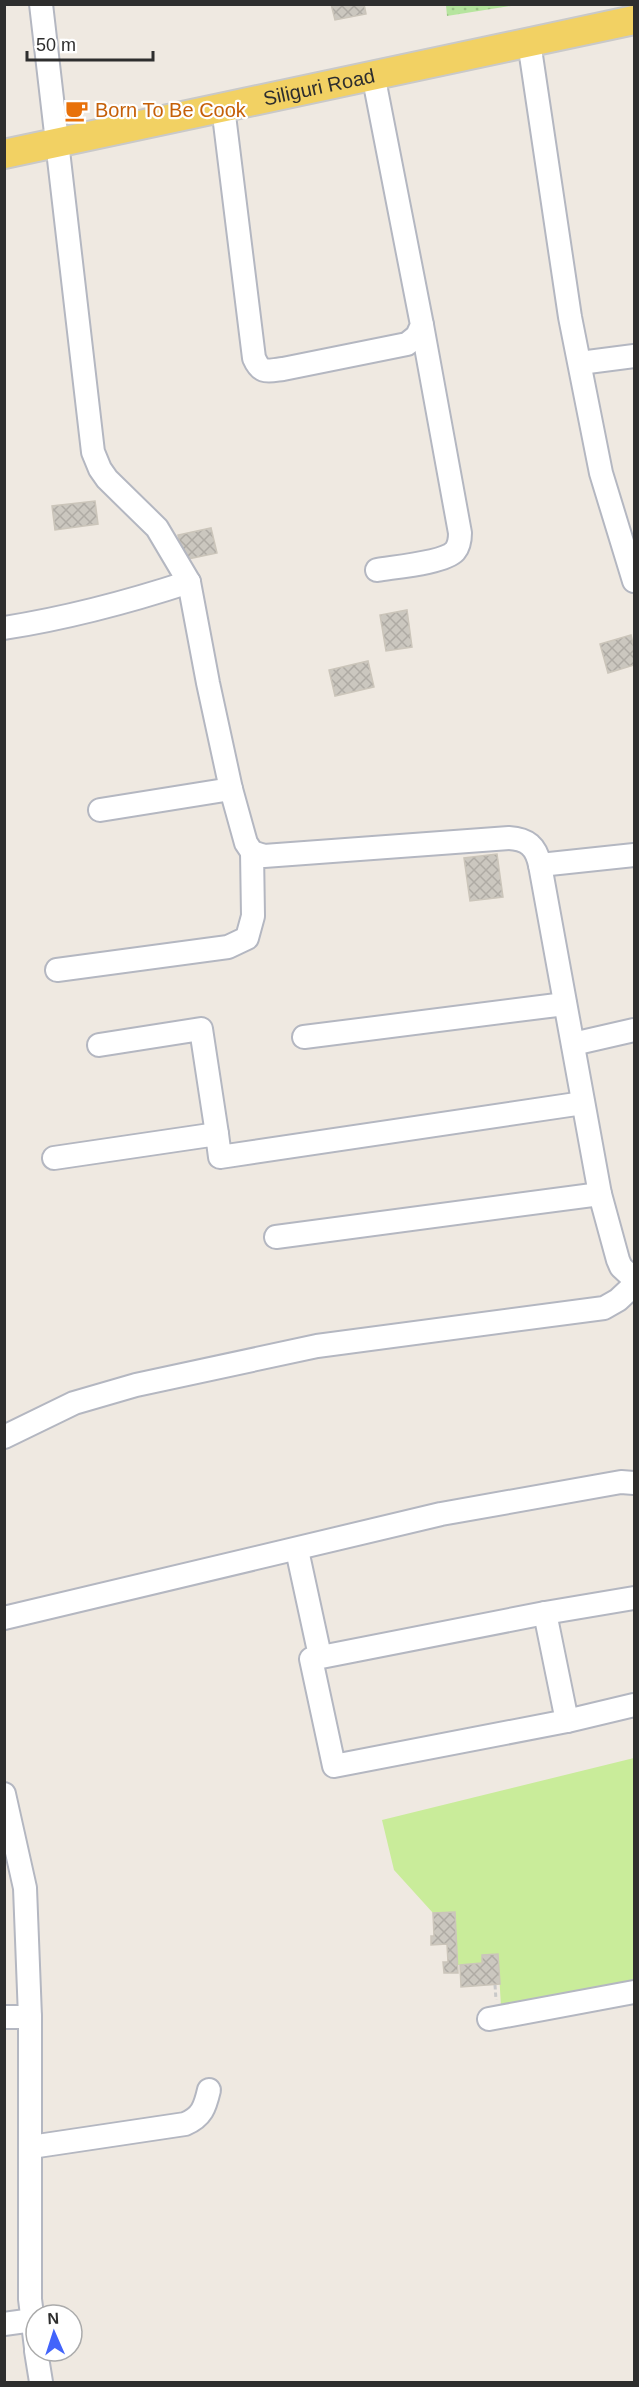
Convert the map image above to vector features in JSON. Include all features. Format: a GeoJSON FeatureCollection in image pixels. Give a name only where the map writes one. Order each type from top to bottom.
{"type":"FeatureCollection","features":[{"type":"Feature","properties":{"kind":"main road","name":"Siliguri Road"},"geometry":{"type":"LineString","coordinates":[[4,153],[634,21]]}},
{"type":"Feature","properties":{"kind":"street"},"geometry":{"type":"LineString","coordinates":[[41,4],[93,452],[107,479],[157,528],[189,582],[231,789],[246,843],[252,852],[253,916],[247,938],[228,947],[57,970]]}},
{"type":"Feature","properties":{"kind":"street"},"geometry":{"type":"LineString","coordinates":[[529,42],[569,306],[580,363],[602,473],[634,581]]}},
{"type":"Feature","properties":{"kind":"street"},"geometry":{"type":"LineString","coordinates":[[373,74],[460,533],[459,543],[454,552],[443,558],[377,570]]}},
{"type":"Feature","properties":{"kind":"street"},"geometry":{"type":"LineString","coordinates":[[223,107],[254,358],[258,368],[265,371],[283,369],[407,344],[417,336],[422,325]]}},
{"type":"Feature","properties":{"kind":"street"},"geometry":{"type":"LineString","coordinates":[[580,363],[634,356]]}},
{"type":"Feature","properties":{"kind":"street"},"geometry":{"type":"LineString","coordinates":[[4,628],[46,622],[121,604],[189,582]]}},
{"type":"Feature","properties":{"kind":"street"},"geometry":{"type":"LineString","coordinates":[[100,810],[231,789]]}},
{"type":"Feature","properties":{"kind":"street"},"geometry":{"type":"LineString","coordinates":[[252,852],[264,856],[279,856],[509,838],[526,841],[532,845],[538,854],[600,1194],[618,1260],[621,1267],[634,1279]]}},
{"type":"Feature","properties":{"kind":"street"},"geometry":{"type":"LineString","coordinates":[[540,865],[634,855]]}},
{"type":"Feature","properties":{"kind":"street"},"geometry":{"type":"LineString","coordinates":[[304,1036],[565,1004]]}},
{"type":"Feature","properties":{"kind":"street"},"geometry":{"type":"LineString","coordinates":[[99,1045],[201,1029],[220,1157],[583,1103]]}},
{"type":"Feature","properties":{"kind":"street"},"geometry":{"type":"LineString","coordinates":[[573,1044],[634,1030]]}},
{"type":"Feature","properties":{"kind":"street"},"geometry":{"type":"LineString","coordinates":[[54,1158],[217,1134]]}},
{"type":"Feature","properties":{"kind":"street"},"geometry":{"type":"LineString","coordinates":[[276,1237],[600,1194]]}},
{"type":"Feature","properties":{"kind":"street"},"geometry":{"type":"LineString","coordinates":[[4,1437],[74,1403],[136,1385],[317,1346],[604,1308],[618,1300],[634,1285]]}},
{"type":"Feature","properties":{"kind":"street"},"geometry":{"type":"LineString","coordinates":[[4,1618],[441,1514],[621,1482],[634,1484]]}},
{"type":"Feature","properties":{"kind":"street"},"geometry":{"type":"LineString","coordinates":[[297,1550],[320,1656]]}},
{"type":"Feature","properties":{"kind":"street"},"geometry":{"type":"LineString","coordinates":[[634,1598],[311,1659],[334,1766],[567,1722],[634,1704]]}},
{"type":"Feature","properties":{"kind":"street"},"geometry":{"type":"LineString","coordinates":[[545,1613],[567,1722]]}},
{"type":"Feature","properties":{"kind":"street"},"geometry":{"type":"LineString","coordinates":[[6,1809],[25,1888],[30,2017],[31,2303]]}},
{"type":"Feature","properties":{"kind":"street"},"geometry":{"type":"LineString","coordinates":[[489,2019],[634,1992]]}},
{"type":"Feature","properties":{"kind":"street"},"geometry":{"type":"LineString","coordinates":[[4,2017],[30,2017]]}},
{"type":"Feature","properties":{"kind":"street"},"geometry":{"type":"LineString","coordinates":[[31,2147],[185,2124],[195,2119],[204,2110],[209,2090]]}},
{"type":"Feature","properties":{"kind":"street"},"geometry":{"type":"LineString","coordinates":[[4,2324],[24,2321]]}},
{"type":"Feature","properties":{"kind":"street"},"geometry":{"type":"LineString","coordinates":[[38,2363],[41,2382]]}},
{"type":"Feature","properties":{"kind":"green space"},"geometry":{"type":"Polygon","coordinates":[[[446,4],[517,5],[447,16],[446,4]]]}},
{"type":"Feature","properties":{"kind":"green space"},"geometry":{"type":"Polygon","coordinates":[[[634,1758],[634,1982],[501,2007],[498,1954],[482,1955],[482,1963],[458,1965],[455,1912],[433,1913],[394,1870],[382,1820],[634,1758]]]}},
{"type":"Feature","properties":{"kind":"building"},"geometry":{"type":"Polygon","coordinates":[[[331,4],[364,4],[366,14],[335,20],[331,4]]]}},
{"type":"Feature","properties":{"kind":"building"},"geometry":{"type":"Polygon","coordinates":[[[95,501],[98,524],[55,530],[52,506],[95,501]]]}},
{"type":"Feature","properties":{"kind":"building"},"geometry":{"type":"Polygon","coordinates":[[[211,528],[217,553],[183,560],[178,535],[211,528]]]}},
{"type":"Feature","properties":{"kind":"building"},"geometry":{"type":"Polygon","coordinates":[[[407,610],[412,647],[386,651],[380,615],[407,610]]]}},
{"type":"Feature","properties":{"kind":"building"},"geometry":{"type":"Polygon","coordinates":[[[631,635],[634,665],[608,673],[600,644],[631,635]]]}},
{"type":"Feature","properties":{"kind":"building"},"geometry":{"type":"Polygon","coordinates":[[[368,661],[374,687],[335,696],[329,670],[368,661]]]}},
{"type":"Feature","properties":{"kind":"building"},"geometry":{"type":"Polygon","coordinates":[[[497,854],[503,897],[470,901],[464,858],[497,854]]]}},
{"type":"Feature","properties":{"kind":"building"},"geometry":{"type":"Polygon","coordinates":[[[455,1912],[458,1973],[444,1973],[443,1962],[448,1962],[447,1944],[431,1945],[431,1936],[434,1936],[433,1913],[455,1912]]]}},
{"type":"Feature","properties":{"kind":"building"},"geometry":{"type":"Polygon","coordinates":[[[498,1954],[500,1984],[461,1987],[460,1965],[482,1963],[482,1955],[498,1954]]]}},
{"type":"Feature","properties":{"kind":"place","name":"Born To Be Cook"},"geometry":{"type":"Point","coordinates":[77,110]}}]}
